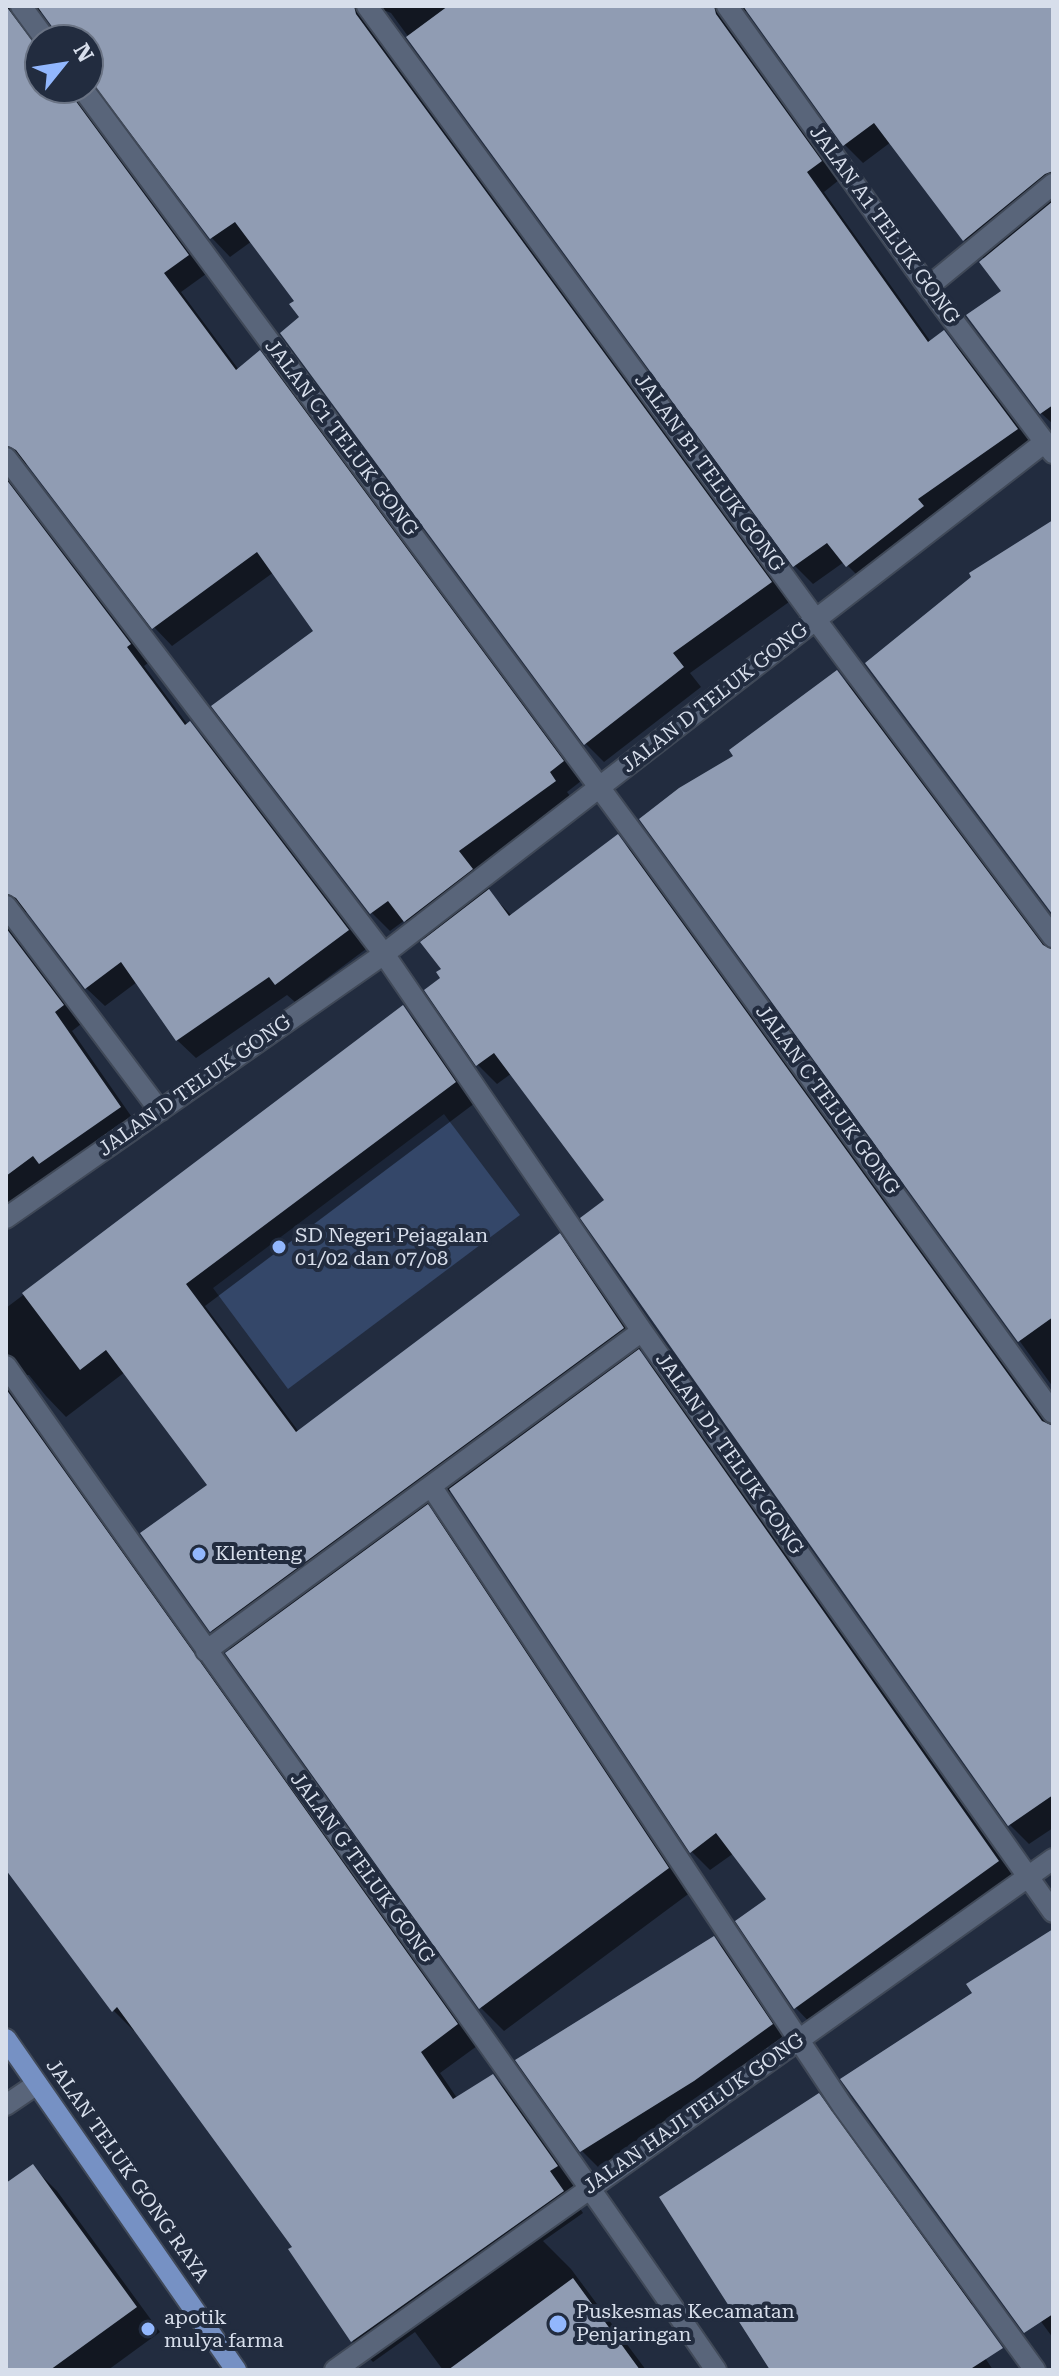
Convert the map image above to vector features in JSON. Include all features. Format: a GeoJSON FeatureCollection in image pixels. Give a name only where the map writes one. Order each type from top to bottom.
{"type":"FeatureCollection","features":[{"type":"Feature","properties":{"kind":"main road","name":"JALAN TELUK GONG RAYA"},"geometry":{"type":"LineString","coordinates":[[6,2039],[236,2370]]}},
{"type":"Feature","properties":{"kind":"street"},"geometry":{"type":"LineString","coordinates":[[21,6],[34,24]]}},
{"type":"Feature","properties":{"kind":"street","name":"JALAN B1 TELUK GONG"},"geometry":{"type":"LineString","coordinates":[[367,6],[816,620],[1053,937]]}},
{"type":"Feature","properties":{"kind":"street","name":"JALAN A1 TELUK GONG"},"geometry":{"type":"LineString","coordinates":[[727,6],[928,287],[1049,448]]}},
{"type":"Feature","properties":{"kind":"street","name":"JALAN C1 TELUK GONG"},"geometry":{"type":"LineString","coordinates":[[94,104],[599,788]]}},
{"type":"Feature","properties":{"kind":"street"},"geometry":{"type":"LineString","coordinates":[[928,287],[1053,184]]}},
{"type":"Feature","properties":{"kind":"street","name":"JALAN D TELUK GONG"},"geometry":{"type":"LineString","coordinates":[[6,1218],[384,954],[816,620],[1049,448]]}},
{"type":"Feature","properties":{"kind":"street"},"geometry":{"type":"LineString","coordinates":[[6,458],[384,954]]}},
{"type":"Feature","properties":{"kind":"street","name":"JALAN C TELUK GONG"},"geometry":{"type":"LineString","coordinates":[[599,788],[1053,1413]]}},
{"type":"Feature","properties":{"kind":"street"},"geometry":{"type":"LineString","coordinates":[[6,906],[160,1111]]}},
{"type":"Feature","properties":{"kind":"street","name":"JALAN D1 TELUK GONG"},"geometry":{"type":"LineString","coordinates":[[384,954],[642,1331],[1027,1877]]}},
{"type":"Feature","properties":{"kind":"street"},"geometry":{"type":"LineString","coordinates":[[206,1651],[642,1331]]}},
{"type":"Feature","properties":{"kind":"street","name":"JALAN G TELUK GONG"},"geometry":{"type":"LineString","coordinates":[[6,1366],[591,2188],[716,2370]]}},
{"type":"Feature","properties":{"kind":"street"},"geometry":{"type":"LineString","coordinates":[[431,1486],[842,2105],[1035,2370]]}},
{"type":"Feature","properties":{"kind":"street","name":"JALAN HAJI TELUK GONG"},"geometry":{"type":"LineString","coordinates":[[335,2370],[1053,1859]]}},
{"type":"Feature","properties":{"kind":"street"},"geometry":{"type":"LineString","coordinates":[[1027,1877],[1053,1912]]}},
{"type":"Feature","properties":{"kind":"street"},"geometry":{"type":"LineString","coordinates":[[6,2105],[37,2084]]}},
{"type":"Feature","properties":{"kind":"shaded area"},"geometry":{"type":"Polygon","coordinates":[[[444,1114],[520,1215],[288,1389],[213,1288],[444,1114]]]}},
{"type":"Feature","properties":{"kind":"building"},"geometry":{"type":"Polygon","coordinates":[[[6,6],[24,30],[24,104],[78,104],[189,255],[164,273],[236,370],[260,350],[564,761],[550,772],[556,781],[459,851],[473,869],[404,922],[388,901],[370,914],[211,706],[313,631],[257,552],[152,629],[16,450],[6,445],[6,6]]]}},
{"type":"Feature","properties":{"kind":"building"},"geometry":{"type":"Polygon","coordinates":[[[37,6],[354,6],[356,14],[772,582],[673,653],[684,667],[584,745],[280,333],[299,317],[289,304],[294,301],[235,222],[210,239],[104,98],[104,24],[50,24],[37,6]]]}},
{"type":"Feature","properties":{"kind":"building"},"geometry":{"type":"Polygon","coordinates":[[[448,6],[714,6],[716,14],[822,161],[807,172],[928,342],[944,330],[1018,429],[918,499],[924,506],[846,567],[827,543],[793,567],[406,37],[448,6]]]}},
{"type":"Feature","properties":{"kind":"building"},"geometry":{"type":"Polygon","coordinates":[[[743,6],[1053,6],[1053,171],[1045,174],[963,241],[874,123],[843,146],[743,6]]]}},
{"type":"Feature","properties":{"kind":"building"},"geometry":{"type":"Polygon","coordinates":[[[1053,201],[1053,405],[1040,414],[966,315],[1001,291],[979,262],[1053,201]]]}},
{"type":"Feature","properties":{"kind":"building"},"geometry":{"type":"Polygon","coordinates":[[[6,479],[131,644],[127,647],[185,725],[190,721],[349,930],[275,985],[269,977],[176,1041],[121,962],[85,989],[16,898],[6,893],[6,479]]]}},
{"type":"Feature","properties":{"kind":"building"},"geometry":{"type":"Polygon","coordinates":[[[1053,520],[1053,915],[865,663],[971,577],[969,573],[1053,520]]]}},
{"type":"Feature","properties":{"kind":"building"},"geometry":{"type":"Polygon","coordinates":[[[837,670],[1043,945],[1053,950],[1053,1317],[1018,1342],[639,819],[679,788],[733,756],[729,750],[837,670]]]}},
{"type":"Feature","properties":{"kind":"building"},"geometry":{"type":"Polygon","coordinates":[[[618,834],[1042,1421],[1053,1426],[1053,1795],[1008,1826],[580,1218],[604,1200],[494,1053],[476,1066],[424,990],[440,978],[436,972],[441,969],[420,942],[489,889],[509,916],[618,834]]]}},
{"type":"Feature","properties":{"kind":"building"},"geometry":{"type":"Polygon","coordinates":[[[6,928],[64,1005],[55,1012],[121,1107],[39,1164],[33,1156],[6,1176],[6,928]]]}},
{"type":"Feature","properties":{"kind":"building"},"geometry":{"type":"Polygon","coordinates":[[[403,1005],[456,1082],[186,1284],[296,1432],[560,1233],[624,1328],[210,1632],[140,1533],[207,1485],[106,1350],[80,1370],[22,1293],[403,1005]]]}},
{"type":"Feature","properties":{"kind":"building"},"geometry":{"type":"Polygon","coordinates":[[[639,1349],[999,1861],[794,2009],[735,1921],[766,1899],[716,1833],[690,1853],[449,1489],[639,1349]]]}},
{"type":"Feature","properties":{"kind":"building"},"geometry":{"type":"Polygon","coordinates":[[[6,1389],[458,2024],[421,2052],[453,2099],[493,2074],[558,2166],[550,2171],[564,2191],[351,2342],[288,2249],[292,2247],[117,2007],[112,2012],[6,1870],[6,1389]]]}},
{"type":"Feature","properties":{"kind":"building"},"geometry":{"type":"Polygon","coordinates":[[[428,1504],[669,1868],[479,2009],[225,1653],[428,1504]]]}},
{"type":"Feature","properties":{"kind":"building"},"geometry":{"type":"Polygon","coordinates":[[[1053,1929],[1053,2314],[1024,2333],[840,2079],[972,1993],[966,1984],[1053,1929]]]}},
{"type":"Feature","properties":{"kind":"building"},"geometry":{"type":"Polygon","coordinates":[[[714,1936],[773,2024],[694,2081],[580,2152],[515,2060],[714,1936]]]}},
{"type":"Feature","properties":{"kind":"building"},"geometry":{"type":"Polygon","coordinates":[[[819,2093],[1003,2348],[969,2370],[770,2370],[659,2197],[819,2093]]]}},
{"type":"Feature","properties":{"kind":"building"},"geometry":{"type":"Polygon","coordinates":[[[33,2164],[137,2307],[50,2370],[6,2370],[6,2183],[33,2164]]]}},
{"type":"Feature","properties":{"kind":"building","name":"Puskesmas Kecamatan Penjaringan"},"geometry":{"type":"Polygon","coordinates":[[[573,2278],[640,2370],[448,2370],[573,2278]]]}},
{"type":"Feature","properties":{"kind":"place","name":"SD Negeri Pejagalan 01/02 dan 07/08"},"geometry":{"type":"Point","coordinates":[279,1247]}},
{"type":"Feature","properties":{"kind":"place","name":"Klenteng"},"geometry":{"type":"Point","coordinates":[199,1554]}},
{"type":"Feature","properties":{"kind":"place","name":"Puskesmas Kecamatan Penjaringan"},"geometry":{"type":"Point","coordinates":[558,2324]}},
{"type":"Feature","properties":{"kind":"place","name":"apotik mulya farma"},"geometry":{"type":"Point","coordinates":[148,2329]}}]}
